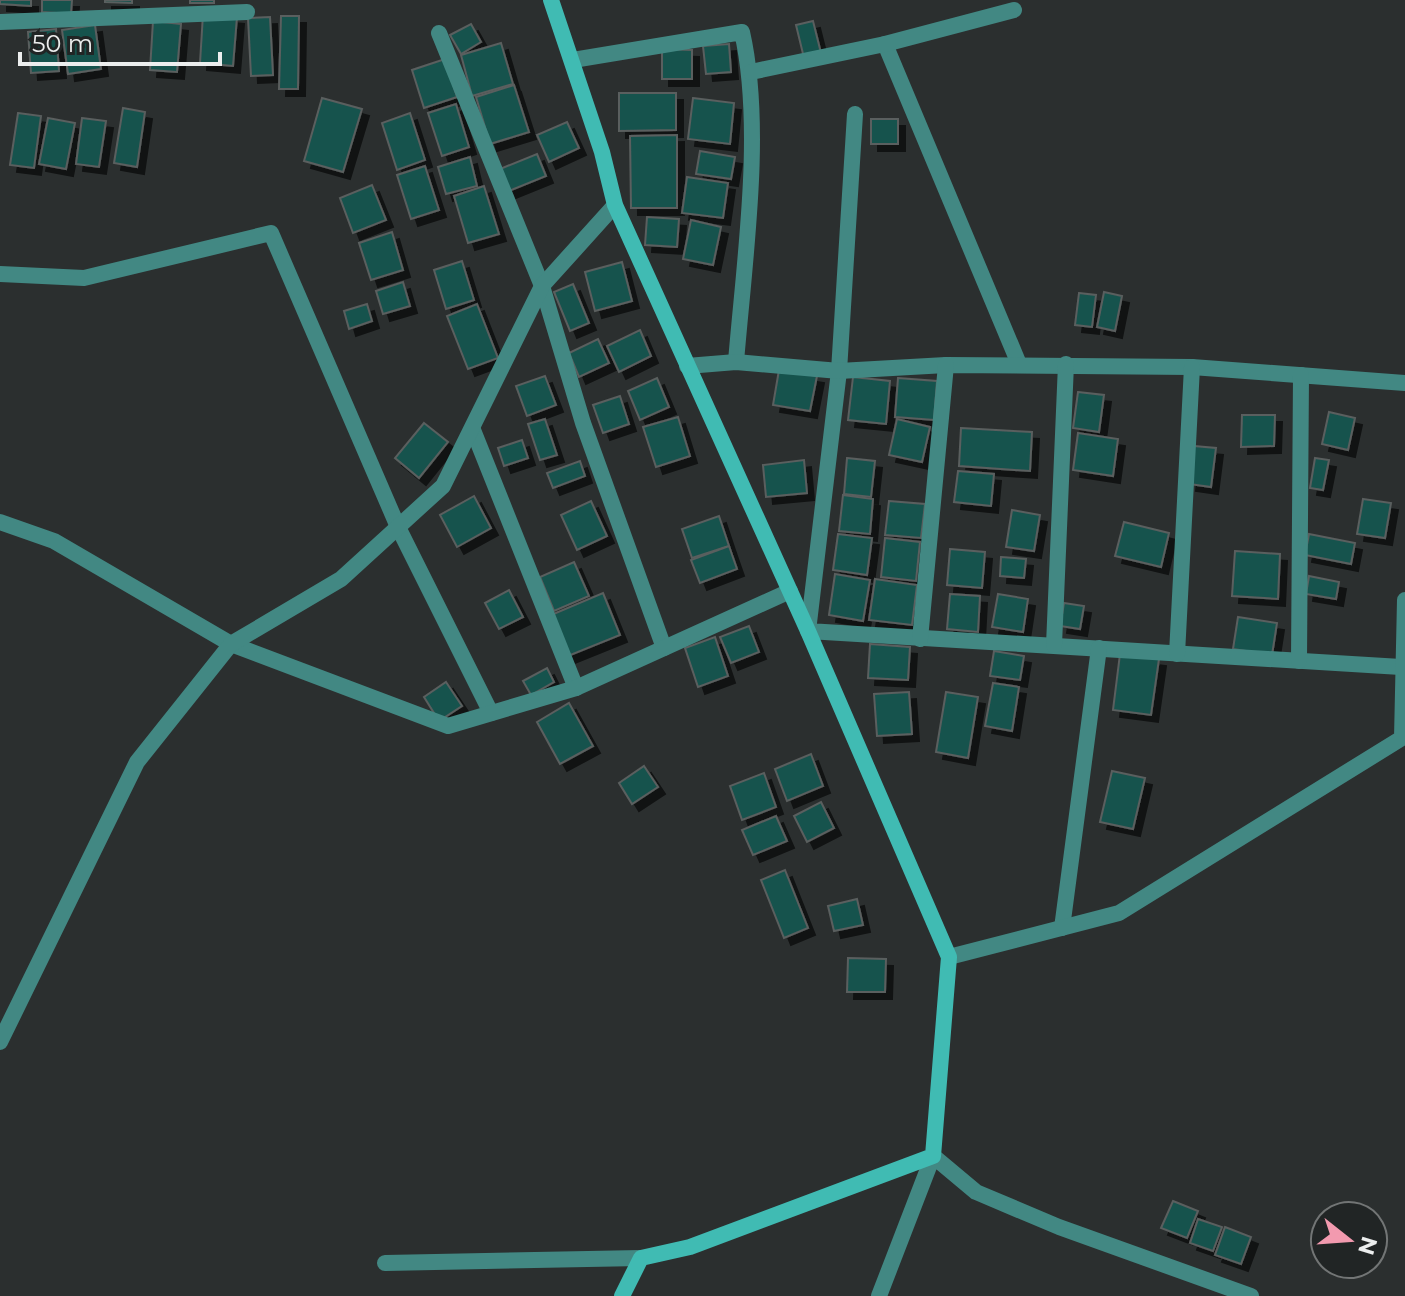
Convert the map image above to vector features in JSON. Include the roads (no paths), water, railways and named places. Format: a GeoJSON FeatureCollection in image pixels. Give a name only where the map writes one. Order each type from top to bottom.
{"type":"FeatureCollection","features":[{"type":"Feature","properties":{"kind":"main road"},"geometry":{"type":"LineString","coordinates":[[551,0],[602,152],[615,205],[808,631],[949,957],[933,1156],[690,1247],[641,1258],[622,1296]]}},
{"type":"Feature","properties":{"kind":"street"},"geometry":{"type":"LineString","coordinates":[[751,72],[885,44],[1014,10]]}},
{"type":"Feature","properties":{"kind":"street"},"geometry":{"type":"LineString","coordinates":[[0,22],[247,12]]}},
{"type":"Feature","properties":{"kind":"street"},"geometry":{"type":"LineString","coordinates":[[573,60],[742,32],[751,72],[748,212],[736,362]]}},
{"type":"Feature","properties":{"kind":"street"},"geometry":{"type":"LineString","coordinates":[[439,33],[542,286],[583,423],[664,648]]}},
{"type":"Feature","properties":{"kind":"street"},"geometry":{"type":"LineString","coordinates":[[885,44],[1019,364]]}},
{"type":"Feature","properties":{"kind":"street"},"geometry":{"type":"LineString","coordinates":[[855,114],[839,371],[808,631],[1401,667]]}},
{"type":"Feature","properties":{"kind":"street"},"geometry":{"type":"LineString","coordinates":[[0,1042],[137,762],[231,644],[341,579],[443,486],[542,286],[615,205]]}},
{"type":"Feature","properties":{"kind":"street"},"geometry":{"type":"LineString","coordinates":[[0,274],[84,278],[271,233],[398,527],[491,713]]}},
{"type":"Feature","properties":{"kind":"street"},"geometry":{"type":"LineString","coordinates":[[687,366],[736,362],[839,371],[946,365],[1066,364],[1192,367],[1405,383]]}},
{"type":"Feature","properties":{"kind":"street"},"geometry":{"type":"LineString","coordinates":[[1054,645],[1066,364]]}},
{"type":"Feature","properties":{"kind":"street"},"geometry":{"type":"LineString","coordinates":[[920,639],[946,365]]}},
{"type":"Feature","properties":{"kind":"street"},"geometry":{"type":"LineString","coordinates":[[1177,654],[1192,367]]}},
{"type":"Feature","properties":{"kind":"street"},"geometry":{"type":"LineString","coordinates":[[1299,661],[1301,375]]}},
{"type":"Feature","properties":{"kind":"street"},"geometry":{"type":"LineString","coordinates":[[473,430],[576,688]]}},
{"type":"Feature","properties":{"kind":"street"},"geometry":{"type":"LineString","coordinates":[[0,522],[54,541],[231,644],[448,726],[576,688],[790,591]]}},
{"type":"Feature","properties":{"kind":"street"},"geometry":{"type":"LineString","coordinates":[[949,957],[1119,913],[1402,738],[1401,667],[1405,600]]}},
{"type":"Feature","properties":{"kind":"street"},"geometry":{"type":"LineString","coordinates":[[1062,928],[1099,648]]}},
{"type":"Feature","properties":{"kind":"street"},"geometry":{"type":"LineString","coordinates":[[879,1296],[933,1156],[976,1192],[1059,1227],[1251,1296]]}},
{"type":"Feature","properties":{"kind":"street"},"geometry":{"type":"LineString","coordinates":[[385,1263],[641,1258]]}}]}
